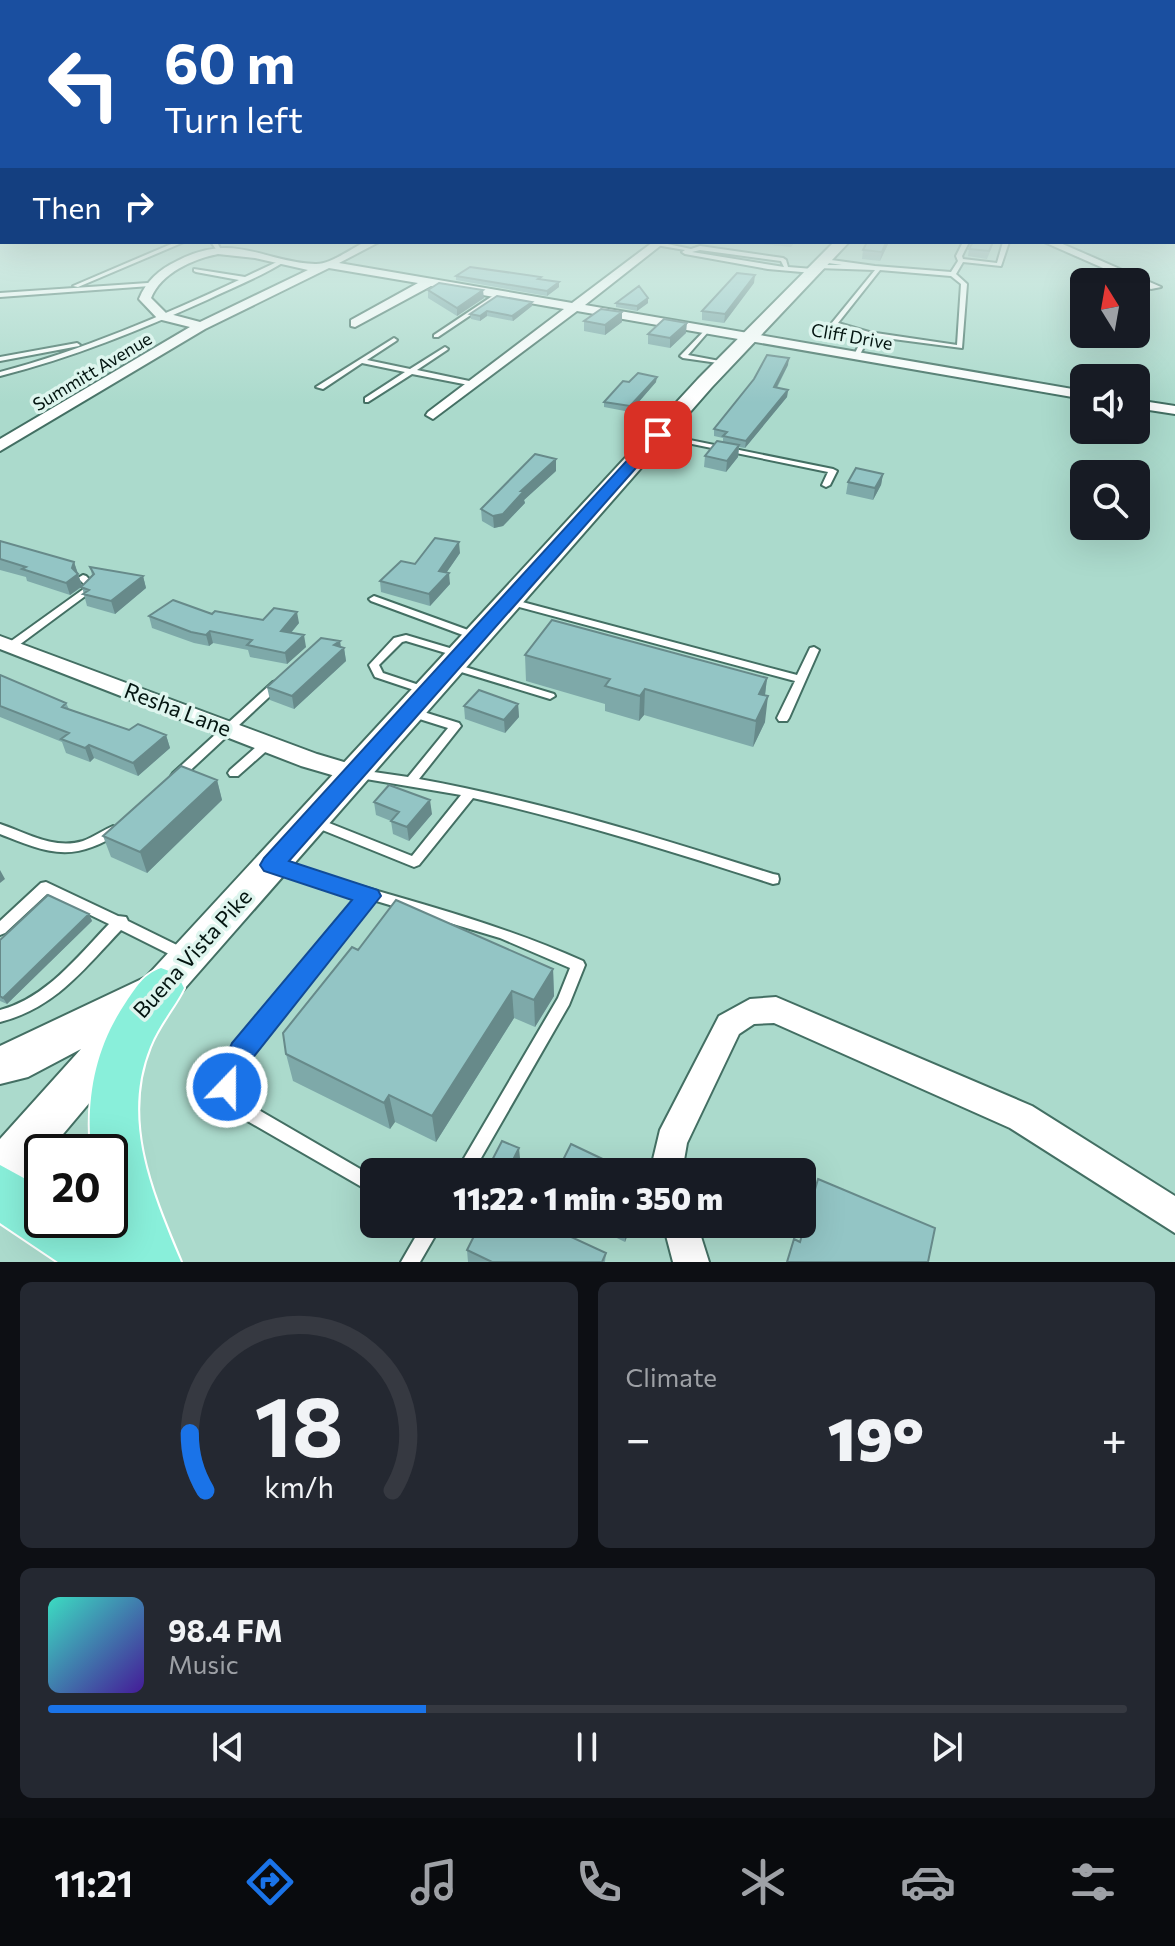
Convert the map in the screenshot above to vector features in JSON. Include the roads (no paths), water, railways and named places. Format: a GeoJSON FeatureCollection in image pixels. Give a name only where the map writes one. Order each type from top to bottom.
{"type":"FeatureCollection","features":[{"type":"Feature","properties":{"kind":"main road","name":"Buena Vista Pike"},"geometry":{"type":"LineString","coordinates":[[0,1173],[174,972],[356,774],[723,363],[800,285]]}},
{"type":"Feature","properties":{"kind":"main road"},"geometry":{"type":"LineString","coordinates":[[0,1065],[13,1063],[174,972]]}},
{"type":"Feature","properties":{"kind":"main road"},"geometry":{"type":"LineString","coordinates":[[153,1262],[123,1191],[116,1145],[115,1093],[126,1046],[174,972]]}},
{"type":"Feature","properties":{"kind":"main road"},"geometry":{"type":"LineString","coordinates":[[0,1192],[24,1208]]}},
{"type":"Feature","properties":{"kind":"main road"},"geometry":{"type":"LineString","coordinates":[[70,1238],[108,1262]]}},
{"type":"Feature","properties":{"kind":"street"},"geometry":{"type":"LineString","coordinates":[[148,285],[145,299],[162,316],[201,326]]}},
{"type":"Feature","properties":{"kind":"street","name":"Summitt Avenue"},"geometry":{"type":"LineString","coordinates":[[0,446],[201,326],[288,285]]}},
{"type":"Feature","properties":{"kind":"street"},"geometry":{"type":"LineString","coordinates":[[355,323],[424,285]]}},
{"type":"Feature","properties":{"kind":"street","name":"Cliff Drive"},"geometry":{"type":"LineString","coordinates":[[446,285],[1070,393]]}},
{"type":"Feature","properties":{"kind":"street"},"geometry":{"type":"LineString","coordinates":[[433,415],[606,285]]}},
{"type":"Feature","properties":{"kind":"street"},"geometry":{"type":"LineString","coordinates":[[1150,285],[1155,287]]}},
{"type":"Feature","properties":{"kind":"street"},"geometry":{"type":"LineString","coordinates":[[1150,406],[1175,410]]}},
{"type":"Feature","properties":{"kind":"street","name":"Resha Lane"},"geometry":{"type":"LineString","coordinates":[[6,644],[356,774]]}},
{"type":"Feature","properties":{"kind":"street"},"geometry":{"type":"LineString","coordinates":[[668,1158],[671,1141],[729,1025],[742,1014],[757,1009],[776,1010],[1021,1117],[1175,1216]]}},
{"type":"Feature","properties":{"kind":"street"},"geometry":{"type":"LineString","coordinates":[[684,1238],[691,1262]]}},
{"type":"Feature","properties":{"kind":"lane"},"geometry":{"type":"LineString","coordinates":[[70,288],[77,285]]}},
{"type":"Feature","properties":{"kind":"lane"},"geometry":{"type":"LineString","coordinates":[[0,295],[148,285]]}},
{"type":"Feature","properties":{"kind":"lane"},"geometry":{"type":"LineString","coordinates":[[0,374],[58,358],[233,285]]}},
{"type":"Feature","properties":{"kind":"lane"},"geometry":{"type":"LineString","coordinates":[[864,285],[834,324],[868,334],[960,347],[964,285]]}},
{"type":"Feature","properties":{"kind":"lane"},"geometry":{"type":"LineString","coordinates":[[436,336],[499,294]]}},
{"type":"Feature","properties":{"kind":"lane"},"geometry":{"type":"LineString","coordinates":[[706,331],[683,356],[723,363]]}},
{"type":"Feature","properties":{"kind":"lane"},"geometry":{"type":"LineString","coordinates":[[856,357],[868,334]]}},
{"type":"Feature","properties":{"kind":"lane"},"geometry":{"type":"LineString","coordinates":[[320,387],[394,340]]}},
{"type":"Feature","properties":{"kind":"lane"},"geometry":{"type":"LineString","coordinates":[[0,359],[95,342]]}},
{"type":"Feature","properties":{"kind":"lane"},"geometry":{"type":"LineString","coordinates":[[368,400],[445,349]]}},
{"type":"Feature","properties":{"kind":"lane"},"geometry":{"type":"LineString","coordinates":[[360,361],[474,384]]}},
{"type":"Feature","properties":{"kind":"lane"},"geometry":{"type":"LineString","coordinates":[[658,435],[833,471],[826,485]]}},
{"type":"Feature","properties":{"kind":"lane"},"geometry":{"type":"LineString","coordinates":[[6,644],[89,589],[90,585],[83,578]]}},
{"type":"Feature","properties":{"kind":"lane"},"geometry":{"type":"LineString","coordinates":[[374,599],[463,653],[550,696]]}},
{"type":"Feature","properties":{"kind":"lane"},"geometry":{"type":"LineString","coordinates":[[509,601],[800,679]]}},
{"type":"Feature","properties":{"kind":"lane"},"geometry":{"type":"LineString","coordinates":[[429,692],[379,675],[374,665],[398,640],[406,638],[463,653]]}},
{"type":"Feature","properties":{"kind":"lane"},"geometry":{"type":"LineString","coordinates":[[783,718],[814,650]]}},
{"type":"Feature","properties":{"kind":"lane"},"geometry":{"type":"LineString","coordinates":[[162,790],[285,676]]}},
{"type":"Feature","properties":{"kind":"lane"},"geometry":{"type":"LineString","coordinates":[[411,712],[455,726],[411,781]]}},
{"type":"Feature","properties":{"kind":"lane"},"geometry":{"type":"LineString","coordinates":[[234,773],[268,743]]}},
{"type":"Feature","properties":{"kind":"lane"},"geometry":{"type":"LineString","coordinates":[[356,774],[411,781],[603,827],[773,879]]}},
{"type":"Feature","properties":{"kind":"lane"},"geometry":{"type":"LineString","coordinates":[[312,821],[414,862],[468,795]]}},
{"type":"Feature","properties":{"kind":"lane"},"geometry":{"type":"LineString","coordinates":[[0,829],[54,850],[89,846],[127,822]]}},
{"type":"Feature","properties":{"kind":"lane"},"geometry":{"type":"LineString","coordinates":[[272,865],[369,896],[420,906],[578,965],[564,1001],[472,1158]]}},
{"type":"Feature","properties":{"kind":"lane"},"geometry":{"type":"LineString","coordinates":[[0,929],[46,887],[121,921],[174,972]]}},
{"type":"Feature","properties":{"kind":"lane"},"geometry":{"type":"LineString","coordinates":[[360,1178],[253,1119],[231,1103],[227,1087],[241,1052],[369,896]]}},
{"type":"Feature","properties":{"kind":"lane"},"geometry":{"type":"LineString","coordinates":[[0,1016],[15,1014],[38,1002],[121,921]]}},
{"type":"Feature","properties":{"kind":"lane"},"geometry":{"type":"LineString","coordinates":[[410,1262],[425,1238]]}}]}
